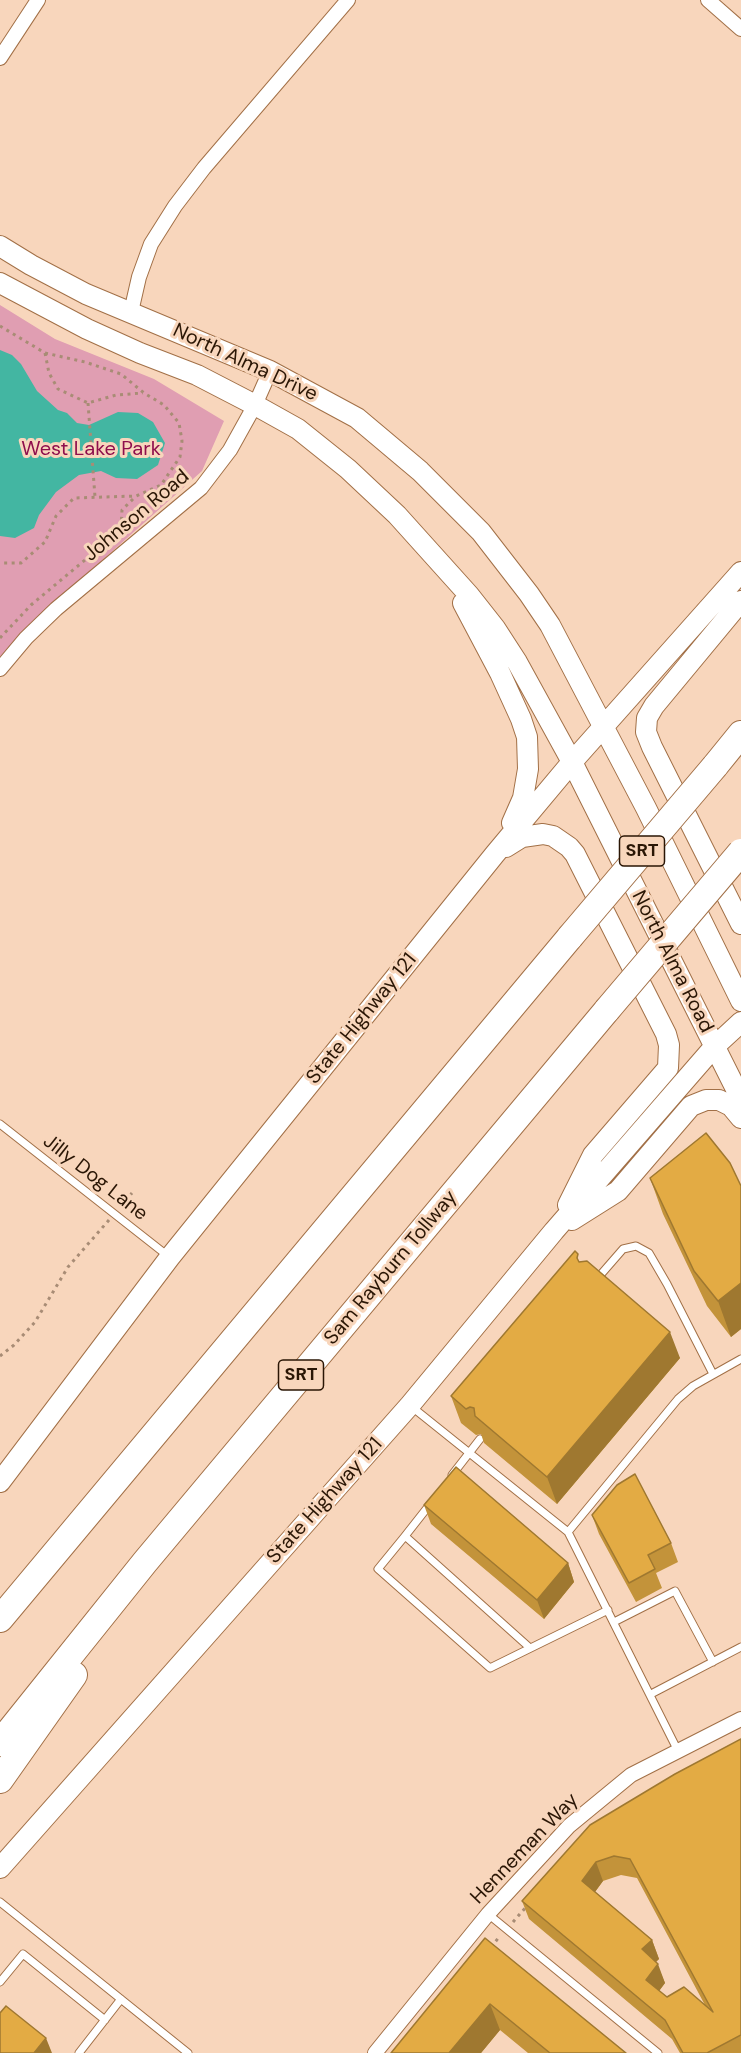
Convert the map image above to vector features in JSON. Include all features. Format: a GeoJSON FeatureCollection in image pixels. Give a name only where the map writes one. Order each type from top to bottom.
{"type":"FeatureCollection","features":[{"type":"Feature","properties":{"kind":"highway","name":"SRT"},"geometry":{"type":"LineString","coordinates":[[0,1619],[741,734]]}},
{"type":"Feature","properties":{"kind":"highway","name":"Sam Rayburn Tollway"},"geometry":{"type":"LineString","coordinates":[[0,1743],[145,1562],[741,852]]}},
{"type":"Feature","properties":{"kind":"highway"},"geometry":{"type":"LineString","coordinates":[[0,1780],[62,1694],[145,1562]]}},
{"type":"Feature","properties":{"kind":"highway"},"geometry":{"type":"LineString","coordinates":[[0,1608],[28,1584]]}},
{"type":"Feature","properties":{"kind":"main road","name":"North Alma Drive"},"geometry":{"type":"LineString","coordinates":[[0,246],[77,289],[270,370],[357,418],[420,471],[482,532],[529,594],[549,625],[603,728]]}},
{"type":"Feature","properties":{"kind":"main road","name":"North Alma Drive"},"geometry":{"type":"LineString","coordinates":[[0,283],[87,328],[140,353],[197,375],[255,405],[298,429],[348,469],[397,515],[498,632],[572,762]]}},
{"type":"Feature","properties":{"kind":"main road"},"geometry":{"type":"LineString","coordinates":[[446,570],[500,673],[527,737],[528,769],[524,798],[495,854]]}},
{"type":"Feature","properties":{"kind":"main road","name":"State Highway 121"},"geometry":{"type":"LineString","coordinates":[[0,1482],[170,1257],[495,854],[572,762],[741,572]]}},
{"type":"Feature","properties":{"kind":"main road"},"geometry":{"type":"LineString","coordinates":[[741,601],[654,706],[647,718],[646,732],[741,924]]}},
{"type":"Feature","properties":{"kind":"main road"},"geometry":{"type":"LineString","coordinates":[[603,728],[646,808],[741,1001]]}},
{"type":"Feature","properties":{"kind":"main road","name":"North Alma Road"},"geometry":{"type":"LineString","coordinates":[[572,762],[741,1099]]}},
{"type":"Feature","properties":{"kind":"main road"},"geometry":{"type":"LineString","coordinates":[[495,854],[522,837],[534,834],[553,836],[569,847],[575,854],[666,1034],[669,1045],[668,1068],[593,1155],[554,1231]]}},
{"type":"Feature","properties":{"kind":"main road","name":"State Highway 121"},"geometry":{"type":"LineString","coordinates":[[0,1868],[410,1405],[554,1231],[714,1047],[741,1022]]}},
{"type":"Feature","properties":{"kind":"main road"},"geometry":{"type":"LineString","coordinates":[[554,1231],[618,1191],[691,1106],[706,1100],[719,1100],[731,1106],[741,1118]]}},
{"type":"Feature","properties":{"kind":"street"},"geometry":{"type":"LineString","coordinates":[[0,58],[38,0]]}},
{"type":"Feature","properties":{"kind":"street"},"geometry":{"type":"LineString","coordinates":[[131,312],[139,277],[151,244],[175,206],[204,168],[348,0]]}},
{"type":"Feature","properties":{"kind":"street"},"geometry":{"type":"LineString","coordinates":[[708,0],[741,29]]}},
{"type":"Feature","properties":{"kind":"street","name":"Johnson Road"},"geometry":{"type":"LineString","coordinates":[[0,669],[26,638],[56,609],[201,488],[230,450],[255,405],[270,370]]}},
{"type":"Feature","properties":{"kind":"street","name":"Henneman Way"},"geometry":{"type":"LineString","coordinates":[[375,2053],[488,1914],[569,1826],[631,1775],[741,1719]]}},
{"type":"Feature","properties":{"kind":"lane","name":"Jilly Dog Lane"},"geometry":{"type":"LineString","coordinates":[[0,1124],[170,1257]]}},
{"type":"Feature","properties":{"kind":"lane"},"geometry":{"type":"LineString","coordinates":[[592,1284],[623,1249],[636,1246],[643,1248],[655,1262],[712,1374]]}},
{"type":"Feature","properties":{"kind":"lane"},"geometry":{"type":"LineString","coordinates":[[568,1532],[678,1399],[693,1386],[741,1359]]}},
{"type":"Feature","properties":{"kind":"lane"},"geometry":{"type":"LineString","coordinates":[[410,1405],[568,1532],[678,1751]]}},
{"type":"Feature","properties":{"kind":"lane"},"geometry":{"type":"LineString","coordinates":[[448,1481],[480,1439]]}},
{"type":"Feature","properties":{"kind":"lane"},"geometry":{"type":"LineString","coordinates":[[434,1499],[378,1569],[490,1668],[608,1610]]}},
{"type":"Feature","properties":{"kind":"lane"},"geometry":{"type":"LineString","coordinates":[[405,1536],[530,1648]]}},
{"type":"Feature","properties":{"kind":"lane"},"geometry":{"type":"LineString","coordinates":[[614,1622],[675,1592],[713,1662]]}},
{"type":"Feature","properties":{"kind":"lane"},"geometry":{"type":"LineString","coordinates":[[651,1694],[741,1647]]}},
{"type":"Feature","properties":{"kind":"lane"},"geometry":{"type":"LineString","coordinates":[[0,1902],[188,2053]]}},
{"type":"Feature","properties":{"kind":"lane"},"geometry":{"type":"LineString","coordinates":[[488,1914],[658,2053]]}},
{"type":"Feature","properties":{"kind":"lane"},"geometry":{"type":"LineString","coordinates":[[0,1982],[23,1954],[105,2020]]}},
{"type":"Feature","properties":{"kind":"lane"},"geometry":{"type":"LineString","coordinates":[[79,2053],[121,1999]]}},
{"type":"Feature","properties":{"kind":"path"},"geometry":{"type":"LineString","coordinates":[[0,326],[45,353],[85,362],[121,374],[144,393],[164,405],[179,423],[182,441],[180,457],[161,485],[136,496],[122,510],[121,530],[31,605],[0,638]]}},
{"type":"Feature","properties":{"kind":"path"},"geometry":{"type":"LineString","coordinates":[[45,353],[49,373],[58,388],[88,402],[116,395],[144,393]]}},
{"type":"Feature","properties":{"kind":"path"},"geometry":{"type":"LineString","coordinates":[[88,402],[95,496]]}},
{"type":"Feature","properties":{"kind":"path"},"geometry":{"type":"LineString","coordinates":[[0,563],[21,563],[45,542],[56,516],[74,498],[136,496]]}},
{"type":"Feature","properties":{"kind":"path"},"geometry":{"type":"LineString","coordinates":[[120,1207],[132,1192]]}},
{"type":"Feature","properties":{"kind":"path"},"geometry":{"type":"LineString","coordinates":[[0,1356],[14,1345],[34,1322],[68,1267],[106,1222]]}},
{"type":"Feature","properties":{"kind":"path"},"geometry":{"type":"LineString","coordinates":[[489,1949],[527,1905]]}},
{"type":"Feature","properties":{"kind":"green space","name":"West Lake Park"},"geometry":{"type":"Polygon","coordinates":[[[0,305],[55,339],[154,379],[224,421],[202,471],[107,556],[0,657],[0,305]]]}},
{"type":"Feature","properties":{"kind":"water"},"geometry":{"type":"Polygon","coordinates":[[[0,350],[12,355],[21,364],[37,391],[77,423],[89,425],[118,412],[138,413],[153,422],[165,443],[158,465],[137,479],[116,478],[101,471],[79,475],[56,492],[39,515],[34,528],[15,538],[0,536],[0,350]]]}},
{"type":"Feature","properties":{"kind":"building"},"geometry":{"type":"Polygon","coordinates":[[[706,1133],[730,1163],[741,1186],[741,1283],[718,1301],[694,1271],[650,1178],[706,1133]]]}},
{"type":"Feature","properties":{"kind":"building"},"geometry":{"type":"Polygon","coordinates":[[[575,1251],[579,1262],[587,1261],[670,1332],[547,1477],[475,1416],[474,1408],[466,1409],[451,1396],[575,1251]]]}},
{"type":"Feature","properties":{"kind":"building"},"geometry":{"type":"Polygon","coordinates":[[[456,1467],[568,1563],[537,1600],[424,1505],[456,1467]]]}},
{"type":"Feature","properties":{"kind":"building"},"geometry":{"type":"Polygon","coordinates":[[[635,1474],[671,1543],[648,1555],[655,1569],[629,1583],[592,1515],[617,1485],[635,1474]]]}},
{"type":"Feature","properties":{"kind":"building"},"geometry":{"type":"Polygon","coordinates":[[[741,1739],[741,2035],[707,2053],[683,2053],[665,2020],[522,1901],[590,1825],[675,1774],[741,1739]],[[614,1856],[596,1862],[582,1881],[652,1940],[642,1949],[658,1964],[646,1980],[667,1997],[684,1987],[713,2012],[630,1859],[614,1856]]]}},
{"type":"Feature","properties":{"kind":"building"},"geometry":{"type":"Polygon","coordinates":[[[485,1938],[626,2053],[550,2053],[490,2004],[449,2053],[391,2053],[485,1938]]]}},
{"type":"Feature","properties":{"kind":"building"},"geometry":{"type":"Polygon","coordinates":[[[6,2006],[46,2038],[34,2053],[0,2053],[0,2013],[6,2006]]]}}]}
